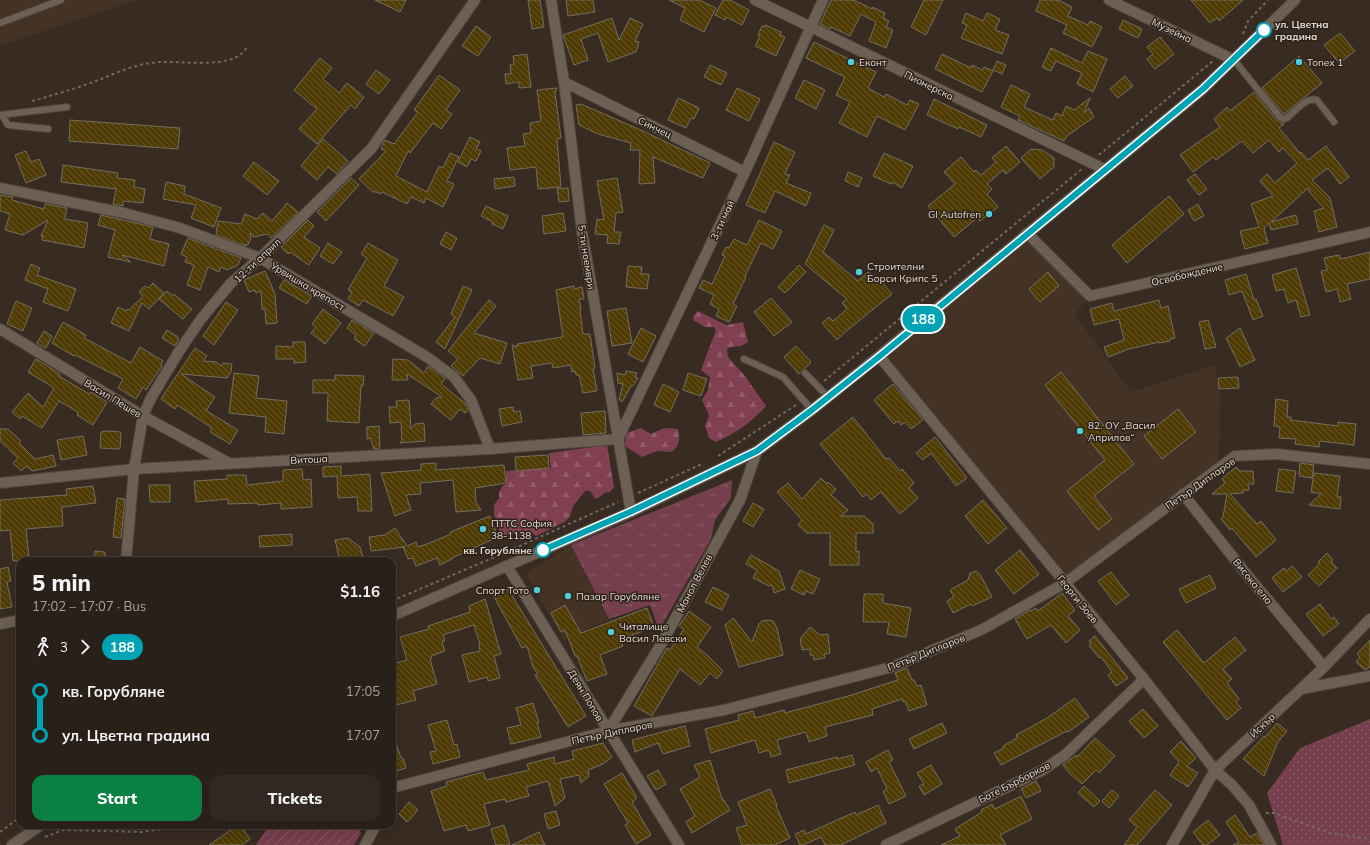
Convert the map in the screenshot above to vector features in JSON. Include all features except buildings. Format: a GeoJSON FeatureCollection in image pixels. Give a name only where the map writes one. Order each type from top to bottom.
{"type":"FeatureCollection","features":[{"type":"Feature","properties":{"kind":"street","name":"12-ти април"},"geometry":{"type":"LineString","coordinates":[[126,557],[134,469],[143,416],[151,398],[201,319],[231,283],[260,258],[371,149],[475,0]]}},
{"type":"Feature","properties":{"kind":"street","name":"5-ти ноември"},"geometry":{"type":"LineString","coordinates":[[551,0],[564,82],[582,232],[630,512]]}},
{"type":"Feature","properties":{"kind":"street","name":"Пионерска"},"geometry":{"type":"LineString","coordinates":[[755,0],[1104,169]]}},
{"type":"Feature","properties":{"kind":"street","name":"3-ти май"},"geometry":{"type":"LineString","coordinates":[[618,439],[745,172],[823,0]]}},
{"type":"Feature","properties":{"kind":"street","name":"Музейна"},"geometry":{"type":"LineString","coordinates":[[1110,0],[1234,60]]}},
{"type":"Feature","properties":{"kind":"street"},"geometry":{"type":"LineString","coordinates":[[396,614],[630,512],[757,451],[880,356],[1104,169],[1203,89],[1295,0]]}},
{"type":"Feature","properties":{"kind":"street","name":"Синчец"},"geometry":{"type":"LineString","coordinates":[[564,82],[745,172]]}},
{"type":"Feature","properties":{"kind":"street","name":"Урвишка крепост"},"geometry":{"type":"LineString","coordinates":[[0,188],[124,213],[173,226],[260,258],[427,357],[454,377],[471,400],[490,449]]}},
{"type":"Feature","properties":{"kind":"street","name":"Освобождение"},"geometry":{"type":"LineString","coordinates":[[1027,233],[1090,296],[1370,232]]}},
{"type":"Feature","properties":{"kind":"street","name":"Васил Пешев"},"geometry":{"type":"LineString","coordinates":[[0,329],[143,416],[229,463]]}},
{"type":"Feature","properties":{"kind":"street","name":"Георги Зоев"},"geometry":{"type":"LineString","coordinates":[[880,356],[1144,679],[1215,770],[1232,785],[1249,805],[1271,845]]}},
{"type":"Feature","properties":{"kind":"street","name":"Витоша"},"geometry":{"type":"LineString","coordinates":[[0,483],[134,469],[490,449],[618,439]]}},
{"type":"Feature","properties":{"kind":"street","name":"Манол Велев"},"geometry":{"type":"LineString","coordinates":[[608,731],[663,641],[740,500],[757,451]]}},
{"type":"Feature","properties":{"kind":"street","name":"Петър Дипларов"},"geometry":{"type":"LineString","coordinates":[[396,787],[608,731],[724,710],[892,667],[981,630],[1065,583],[1235,456],[1276,454],[1370,464]]}},
{"type":"Feature","properties":{"kind":"street","name":"Висока ела"},"geometry":{"type":"LineString","coordinates":[[1183,494],[1248,576],[1324,667]]}},
{"type":"Feature","properties":{"kind":"street","name":"Деян Попов"},"geometry":{"type":"LineString","coordinates":[[507,566],[608,731],[674,843]]}},
{"type":"Feature","properties":{"kind":"street","name":"Искър"},"geometry":{"type":"LineString","coordinates":[[1172,845],[1215,770],[1324,667],[1370,619]]}},
{"type":"Feature","properties":{"kind":"street"},"geometry":{"type":"LineString","coordinates":[[0,624],[16,621]]}},
{"type":"Feature","properties":{"kind":"street"},"geometry":{"type":"LineString","coordinates":[[1300,689],[1370,676]]}},
{"type":"Feature","properties":{"kind":"street","name":"Боте Бърборков"},"geometry":{"type":"LineString","coordinates":[[886,845],[1040,771],[1065,755],[1144,679]]}},
{"type":"Feature","properties":{"kind":"street"},"geometry":{"type":"LineString","coordinates":[[12,845],[35,829]]}},
{"type":"Feature","properties":{"kind":"street"},"geometry":{"type":"LineString","coordinates":[[365,845],[374,829]]}},
{"type":"Feature","properties":{"kind":"lane"},"geometry":{"type":"LineString","coordinates":[[0,22],[62,0]]}},
{"type":"Feature","properties":{"kind":"lane"},"geometry":{"type":"LineString","coordinates":[[1234,60],[1280,117],[1284,119],[1287,118],[1308,100],[1314,99],[1317,100],[1334,122]]}},
{"type":"Feature","properties":{"kind":"lane"},"geometry":{"type":"LineString","coordinates":[[1,115],[67,107]]}},
{"type":"Feature","properties":{"kind":"lane"},"geometry":{"type":"LineString","coordinates":[[1,115],[8,124],[48,129]]}},
{"type":"Feature","properties":{"kind":"lane"},"geometry":{"type":"LineString","coordinates":[[744,359],[784,377],[812,410]]}},
{"type":"Feature","properties":{"kind":"lane"},"geometry":{"type":"LineString","coordinates":[[805,373],[828,397]]}},
{"type":"Feature","properties":{"kind":"path"},"geometry":{"type":"LineString","coordinates":[[1242,36],[1248,21],[1268,0]]}},
{"type":"Feature","properties":{"kind":"path"},"geometry":{"type":"LineString","coordinates":[[30,102],[76,88],[118,71],[142,65],[160,62],[201,64],[233,59],[241,54],[248,45]]}},
{"type":"Feature","properties":{"kind":"path"},"geometry":{"type":"LineString","coordinates":[[818,386],[1221,54]]}},
{"type":"Feature","properties":{"kind":"path"},"geometry":{"type":"LineString","coordinates":[[717,457],[803,399]]}},
{"type":"Feature","properties":{"kind":"path"},"geometry":{"type":"LineString","coordinates":[[396,600],[704,464]]}},
{"type":"Feature","properties":{"kind":"path"},"geometry":{"type":"LineString","coordinates":[[1253,813],[1274,813],[1329,833],[1370,839]]}},
{"type":"Feature","properties":{"kind":"path"},"geometry":{"type":"LineString","coordinates":[[0,832],[16,820]]}},
{"type":"Feature","properties":{"kind":"path"},"geometry":{"type":"LineString","coordinates":[[43,837],[63,830],[143,832],[161,829]]}},
{"type":"Feature","properties":{"kind":"shaded area"},"geometry":{"type":"Polygon","coordinates":[[[0,0],[137,0],[0,46],[0,0]]]}},
{"type":"Feature","properties":{"kind":"shaded area","name":"82. ОУ „Васил Априлов“"},"geometry":{"type":"Polygon","coordinates":[[[1027,233],[1090,296],[1075,314],[1131,392],[1214,365],[1220,393],[1219,468],[1065,583],[879,356],[1027,233]]]}},
{"type":"Feature","properties":{"kind":"shaded area","name":"Пазар Горубляне"},"geometry":{"type":"Polygon","coordinates":[[[571,545],[609,619],[564,640],[526,574],[571,545]]]}},
{"type":"Feature","properties":{"kind":"green space"},"geometry":{"type":"Polygon","coordinates":[[[698,311],[726,325],[743,322],[748,342],[741,346],[730,347],[727,349],[728,357],[745,376],[766,406],[743,427],[716,442],[709,438],[705,426],[709,415],[702,400],[708,390],[710,377],[701,370],[716,330],[713,327],[705,327],[694,321],[693,317],[698,311]]]}},
{"type":"Feature","properties":{"kind":"green space"},"geometry":{"type":"Polygon","coordinates":[[[641,428],[651,434],[664,428],[678,429],[678,445],[671,452],[657,451],[642,457],[625,446],[626,433],[641,428]]]}},
{"type":"Feature","properties":{"kind":"green space"},"geometry":{"type":"Polygon","coordinates":[[[607,445],[614,487],[610,492],[604,493],[595,499],[591,492],[586,490],[573,506],[570,516],[566,521],[536,536],[529,531],[525,539],[519,541],[514,533],[507,538],[501,537],[494,514],[494,505],[499,498],[499,492],[502,486],[506,484],[506,471],[551,468],[549,453],[607,445]]]}},
{"type":"Feature","properties":{"kind":"green space"},"geometry":{"type":"Polygon","coordinates":[[[732,480],[731,498],[715,520],[711,539],[659,630],[650,605],[609,619],[571,545],[732,480]]]}},
{"type":"Feature","properties":{"kind":"green space"},"geometry":{"type":"Polygon","coordinates":[[[1370,719],[1370,845],[1283,845],[1267,793],[1300,748],[1370,719]]]}},
{"type":"Feature","properties":{"kind":"green space"},"geometry":{"type":"Polygon","coordinates":[[[267,829],[358,829],[361,833],[354,845],[256,845],[267,829]]]}},
{"type":"Feature","properties":{"kind":"bus line","name":"188"},"geometry":{"type":"LineString","coordinates":[[543,550],[630,512],[757,451],[880,356],[1104,169],[1203,89],[1264,30]]}},
{"type":"Feature","properties":{"kind":"place","name":"ул. Цветна градина"},"geometry":{"type":"Point","coordinates":[1264,30]}},
{"type":"Feature","properties":{"kind":"place","name":"Еконт"},"geometry":{"type":"Point","coordinates":[851,62]}},
{"type":"Feature","properties":{"kind":"place","name":"Tonex 1"},"geometry":{"type":"Point","coordinates":[1299,62]}},
{"type":"Feature","properties":{"kind":"place","name":"GI Autofren"},"geometry":{"type":"Point","coordinates":[989,214]}},
{"type":"Feature","properties":{"kind":"place","name":"Строителни Борси Крипс 5"},"geometry":{"type":"Point","coordinates":[859,272]}},
{"type":"Feature","properties":{"kind":"place","name":"82. ОУ „Васил Априлов“"},"geometry":{"type":"Point","coordinates":[1080,431]}},
{"type":"Feature","properties":{"kind":"place","name":"ПТТС София 38-1138"},"geometry":{"type":"Point","coordinates":[483,529]}},
{"type":"Feature","properties":{"kind":"place","name":"кв. Горубляне"},"geometry":{"type":"Point","coordinates":[543,550]}},
{"type":"Feature","properties":{"kind":"place","name":"Спорт Тото"},"geometry":{"type":"Point","coordinates":[537,590]}},
{"type":"Feature","properties":{"kind":"place","name":"Пазар Горубляне"},"geometry":{"type":"Point","coordinates":[568,596]}},
{"type":"Feature","properties":{"kind":"place","name":"Читалище Васил Левски"},"geometry":{"type":"Point","coordinates":[611,632]}}]}
